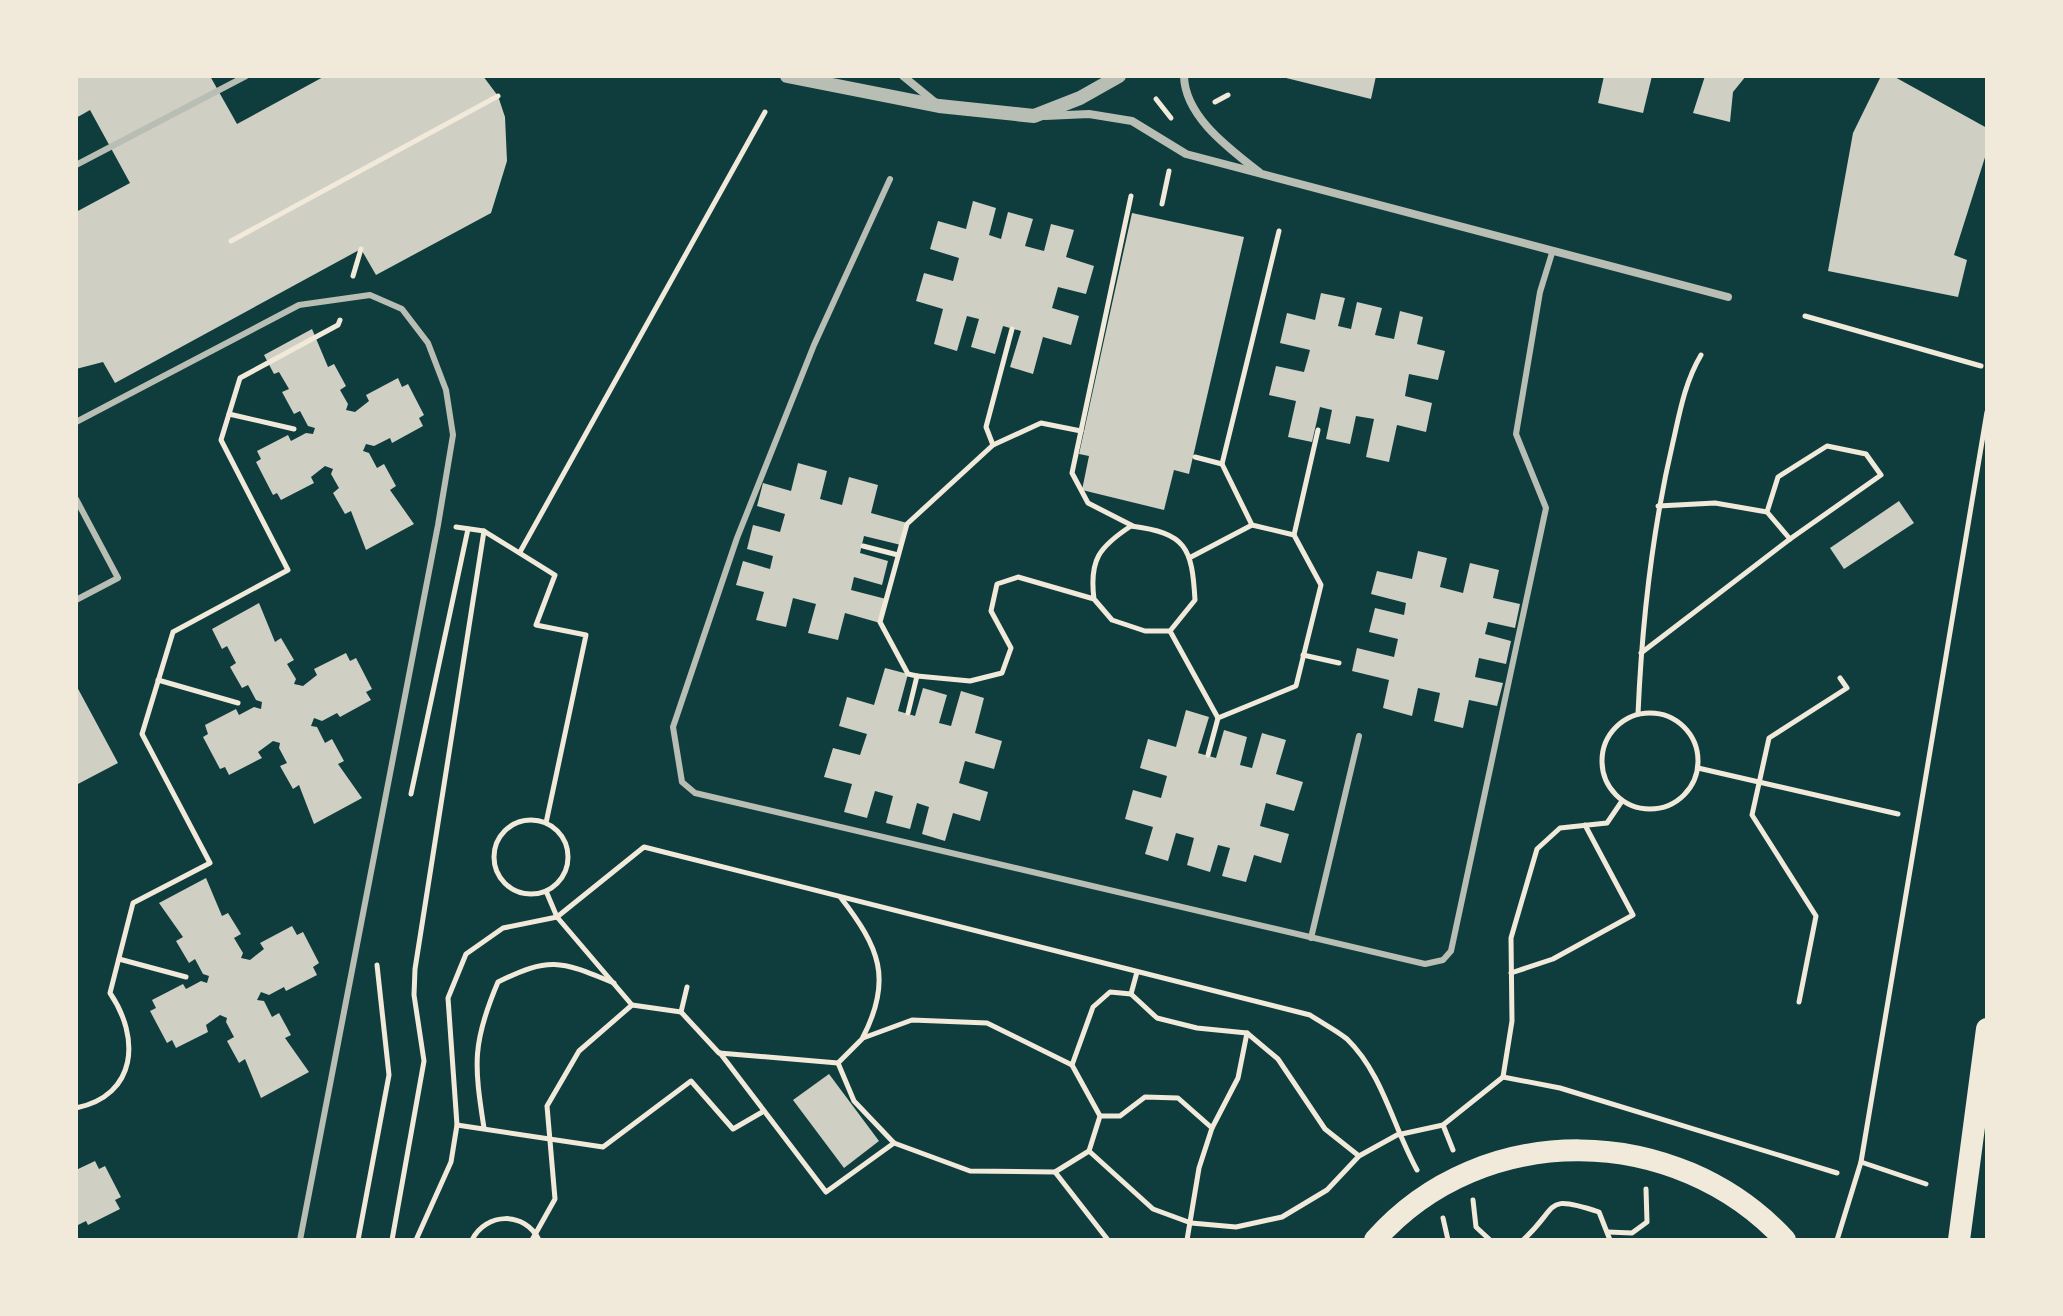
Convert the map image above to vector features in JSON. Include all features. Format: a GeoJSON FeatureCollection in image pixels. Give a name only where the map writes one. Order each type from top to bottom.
{"type":"FeatureCollection","features":[{"type":"Feature","properties":{"kind":"highway"},"geometry":{"type":"LineString","coordinates":[[1959,1240],[1987,1029]]}},
{"type":"Feature","properties":{"kind":"highway"},"geometry":{"type":"LineString","coordinates":[[1375,1240],[1409,1208],[1466,1174],[1528,1154],[1594,1149],[1654,1159],[1709,1180],[1758,1213],[1785,1240]]}},
{"type":"Feature","properties":{"kind":"street"},"geometry":{"type":"LineString","coordinates":[[787,76],[939,106],[1034,116],[1089,114],[1132,121],[1186,154],[1728,297]]}},
{"type":"Feature","properties":{"kind":"street"},"geometry":{"type":"LineString","coordinates":[[903,76],[939,106]]}},
{"type":"Feature","properties":{"kind":"street"},"geometry":{"type":"LineString","coordinates":[[1034,116],[1080,98],[1119,76]]}},
{"type":"Feature","properties":{"kind":"street"},"geometry":{"type":"LineString","coordinates":[[1184,76],[1184,84],[1199,113],[1219,140],[1262,175]]}},
{"type":"Feature","properties":{"kind":"lane"},"geometry":{"type":"LineString","coordinates":[[76,165],[246,76]]}},
{"type":"Feature","properties":{"kind":"lane"},"geometry":{"type":"LineString","coordinates":[[890,179],[814,345],[737,538],[673,727],[682,782],[695,793],[1425,964],[1443,960],[1451,951],[1546,508],[1516,434],[1540,292],[1552,253]]}},
{"type":"Feature","properties":{"kind":"lane"},"geometry":{"type":"LineString","coordinates":[[76,422],[299,305],[370,295],[402,309],[428,343],[446,390],[453,435],[438,525],[300,1240]]}},
{"type":"Feature","properties":{"kind":"lane"},"geometry":{"type":"LineString","coordinates":[[76,499],[118,578],[76,600]]}},
{"type":"Feature","properties":{"kind":"lane"},"geometry":{"type":"LineString","coordinates":[[1311,938],[1359,736]]}},
{"type":"Feature","properties":{"kind":"path"},"geometry":{"type":"LineString","coordinates":[[1213,104],[1228,95]]}},
{"type":"Feature","properties":{"kind":"path"},"geometry":{"type":"LineString","coordinates":[[231,241],[498,96]]}},
{"type":"Feature","properties":{"kind":"path"},"geometry":{"type":"LineString","coordinates":[[1156,99],[1178,126]]}},
{"type":"Feature","properties":{"kind":"path"},"geometry":{"type":"LineString","coordinates":[[520,552],[765,112]]}},
{"type":"Feature","properties":{"kind":"path"},"geometry":{"type":"LineString","coordinates":[[1162,204],[1169,171]]}},
{"type":"Feature","properties":{"kind":"path"},"geometry":{"type":"LineString","coordinates":[[1131,196],[1072,473],[1088,503],[1131,526],[1166,530],[1193,559],[1195,600],[1170,631]]}},
{"type":"Feature","properties":{"kind":"path"},"geometry":{"type":"LineString","coordinates":[[1252,525],[1222,464],[1279,231]]}},
{"type":"Feature","properties":{"kind":"path"},"geometry":{"type":"LineString","coordinates":[[352,279],[361,249]]}},
{"type":"Feature","properties":{"kind":"path"},"geometry":{"type":"LineString","coordinates":[[76,1108],[98,1101],[110,1092],[126,1068],[130,1037],[127,1022],[110,993],[133,903],[210,863],[142,734],[173,632],[288,570],[221,440],[240,378],[338,325],[343,310]]}},
{"type":"Feature","properties":{"kind":"path"},"geometry":{"type":"LineString","coordinates":[[1805,316],[1981,366]]}},
{"type":"Feature","properties":{"kind":"path"},"geometry":{"type":"LineString","coordinates":[[993,445],[986,427],[1012,329]]}},
{"type":"Feature","properties":{"kind":"path"},"geometry":{"type":"LineString","coordinates":[[1638,714],[1641,653],[1658,506],[1689,377],[1701,355]]}},
{"type":"Feature","properties":{"kind":"path"},"geometry":{"type":"LineString","coordinates":[[1837,1240],[1861,1162],[1987,412]]}},
{"type":"Feature","properties":{"kind":"path"},"geometry":{"type":"LineString","coordinates":[[229,414],[294,429]]}},
{"type":"Feature","properties":{"kind":"path"},"geometry":{"type":"LineString","coordinates":[[1081,431],[1041,423],[993,445],[907,524],[880,622],[908,674],[970,681],[1002,673],[1011,648],[991,611],[997,584],[1018,577],[1094,599]]}},
{"type":"Feature","properties":{"kind":"path"},"geometry":{"type":"LineString","coordinates":[[1218,718],[1296,686],[1321,585],[1294,535],[1318,430]]}},
{"type":"Feature","properties":{"kind":"path"},"geometry":{"type":"LineString","coordinates":[[1641,653],[1790,539],[1881,475],[1866,454],[1827,446],[1778,477],[1767,512]]}},
{"type":"Feature","properties":{"kind":"path"},"geometry":{"type":"LineString","coordinates":[[1195,457],[1222,464]]}},
{"type":"Feature","properties":{"kind":"path"},"geometry":{"type":"LineString","coordinates":[[1658,506],[1715,503],[1767,512],[1790,539]]}},
{"type":"Feature","properties":{"kind":"path"},"geometry":{"type":"LineString","coordinates":[[1193,559],[1252,525],[1294,535]]}},
{"type":"Feature","properties":{"kind":"path"},"geometry":{"type":"LineString","coordinates":[[1131,526],[1106,542],[1090,572],[1094,599],[1112,620],[1145,631],[1170,631]]}},
{"type":"Feature","properties":{"kind":"path"},"geometry":{"type":"LineString","coordinates":[[408,807],[468,529]]}},
{"type":"Feature","properties":{"kind":"path"},"geometry":{"type":"LineString","coordinates":[[392,1240],[424,1061],[414,995],[415,969],[484,531],[555,575],[536,625],[586,635],[546,823]]}},
{"type":"Feature","properties":{"kind":"path"},"geometry":{"type":"LineString","coordinates":[[863,546],[898,555]]}},
{"type":"Feature","properties":{"kind":"path"},"geometry":{"type":"LineString","coordinates":[[1170,631],[1218,718],[1208,755]]}},
{"type":"Feature","properties":{"kind":"path"},"geometry":{"type":"LineString","coordinates":[[1303,655],[1339,663]]}},
{"type":"Feature","properties":{"kind":"path"},"geometry":{"type":"LineString","coordinates":[[908,713],[917,676]]}},
{"type":"Feature","properties":{"kind":"path"},"geometry":{"type":"LineString","coordinates":[[1799,1002],[1816,916],[1752,815],[1769,738],[1847,688],[1840,678]]}},
{"type":"Feature","properties":{"kind":"path"},"geometry":{"type":"LineString","coordinates":[[158,680],[238,703]]}},
{"type":"Feature","properties":{"kind":"path"},"geometry":{"type":"LineString","coordinates":[[1638,714],[1670,716],[1693,737],[1698,768],[1683,797],[1670,806],[1637,808],[1622,801],[1604,776],[1604,744],[1624,720],[1638,714]]}},
{"type":"Feature","properties":{"kind":"path"},"geometry":{"type":"LineString","coordinates":[[1698,768],[1898,814]]}},
{"type":"Feature","properties":{"kind":"path"},"geometry":{"type":"LineString","coordinates":[[1503,1077],[1512,1021],[1511,938],[1537,849],[1560,828],[1607,823],[1622,801]]}},
{"type":"Feature","properties":{"kind":"path"},"geometry":{"type":"LineString","coordinates":[[522,821],[546,823],[563,840],[567,863],[556,884],[546,891],[522,893],[511,888],[496,869],[494,857],[502,834],[511,826],[522,821]]}},
{"type":"Feature","properties":{"kind":"path"},"geometry":{"type":"LineString","coordinates":[[1511,973],[1553,959],[1633,915],[1585,825]]}},
{"type":"Feature","properties":{"kind":"path"},"geometry":{"type":"LineString","coordinates":[[416,1240],[451,1162],[457,1125],[448,998],[466,954],[503,928],[557,917],[644,847],[1310,1015],[1346,1039],[1372,1071],[1388,1104],[1397,1135]]}},
{"type":"Feature","properties":{"kind":"path"},"geometry":{"type":"LineString","coordinates":[[546,891],[557,917],[632,1005],[681,1012],[719,1053],[826,1192],[894,1143]]}},
{"type":"Feature","properties":{"kind":"path"},"geometry":{"type":"LineString","coordinates":[[719,1053],[838,1063],[863,1038],[878,1009],[881,971],[864,927],[840,896]]}},
{"type":"Feature","properties":{"kind":"path"},"geometry":{"type":"LineString","coordinates":[[119,959],[186,977]]}},
{"type":"Feature","properties":{"kind":"path"},"geometry":{"type":"LineString","coordinates":[[358,1240],[389,1075],[376,961]]}},
{"type":"Feature","properties":{"kind":"path"},"geometry":{"type":"LineString","coordinates":[[484,1128],[474,1064],[484,1014],[498,982],[534,964],[571,965],[614,983]]}},
{"type":"Feature","properties":{"kind":"path"},"geometry":{"type":"LineString","coordinates":[[1131,994],[1137,971]]}},
{"type":"Feature","properties":{"kind":"path"},"geometry":{"type":"LineString","coordinates":[[681,1012],[687,987]]}},
{"type":"Feature","properties":{"kind":"path"},"geometry":{"type":"LineString","coordinates":[[1072,1065],[1093,1007],[1110,992],[1131,994],[1157,1018],[1197,1028],[1247,1033],[1278,1059],[1325,1129],[1359,1156]]}},
{"type":"Feature","properties":{"kind":"path"},"geometry":{"type":"LineString","coordinates":[[472,1240],[481,1227],[503,1218],[516,1219],[537,1237],[532,1240],[555,1199],[547,1106],[579,1051],[632,1005]]}},
{"type":"Feature","properties":{"kind":"path"},"geometry":{"type":"LineString","coordinates":[[838,1063],[854,1101],[894,1143],[970,1171],[1055,1172],[1089,1151],[1100,1116],[1072,1065],[987,1023],[912,1020],[863,1038]]}},
{"type":"Feature","properties":{"kind":"path"},"geometry":{"type":"LineString","coordinates":[[1187,1240],[1199,1168],[1212,1128],[1238,1078],[1247,1033]]}},
{"type":"Feature","properties":{"kind":"path"},"geometry":{"type":"LineString","coordinates":[[457,1125],[603,1147],[691,1081],[733,1129],[764,1111]]}},
{"type":"Feature","properties":{"kind":"path"},"geometry":{"type":"LineString","coordinates":[[1100,1116],[1120,1116],[1145,1097],[1178,1098],[1212,1128]]}},
{"type":"Feature","properties":{"kind":"path"},"geometry":{"type":"LineString","coordinates":[[1861,1162],[1926,1184]]}},
{"type":"Feature","properties":{"kind":"path"},"geometry":{"type":"LineString","coordinates":[[1055,1172],[1108,1240]]}},
{"type":"Feature","properties":{"kind":"path"},"geometry":{"type":"LineString","coordinates":[[1523,1240],[1550,1206],[1565,1201],[1599,1212],[1610,1240]]}},
{"type":"Feature","properties":{"kind":"building"},"geometry":{"type":"Polygon","coordinates":[[[76,76],[210,76],[237,124],[325,76],[483,76],[498,96],[505,117],[507,161],[491,213],[376,275],[361,249],[115,383],[103,362],[76,369],[76,212],[130,183],[90,110],[76,118],[76,76]]]}},
{"type":"Feature","properties":{"kind":"building"},"geometry":{"type":"Polygon","coordinates":[[[1278,76],[1376,76],[1371,99],[1278,76]]]}},
{"type":"Feature","properties":{"kind":"building"},"geometry":{"type":"Polygon","coordinates":[[[1604,76],[1652,76],[1643,113],[1598,103],[1604,76]]]}},
{"type":"Feature","properties":{"kind":"building"},"geometry":{"type":"Polygon","coordinates":[[[1705,76],[1746,76],[1733,92],[1730,122],[1693,113],[1705,76]]]}},
{"type":"Feature","properties":{"kind":"building"},"geometry":{"type":"Polygon","coordinates":[[[1881,76],[1893,76],[1987,128],[1987,151],[1954,255],[1967,260],[1958,297],[1828,271],[1853,133],[1881,76]]]}},
{"type":"Feature","properties":{"kind":"building"},"geometry":{"type":"Polygon","coordinates":[[[973,201],[996,208],[989,235],[1001,239],[1008,212],[1033,219],[1025,246],[1044,251],[1051,224],[1074,230],[1066,257],[1094,266],[1086,294],[1058,287],[1052,308],[1079,316],[1071,345],[1043,337],[1033,374],[1010,367],[1021,331],[1003,326],[995,354],[971,347],[979,319],[967,316],[957,351],[934,344],[943,309],[916,301],[924,273],[953,281],[959,258],[930,249],[938,221],[966,229],[973,201]]]}},
{"type":"Feature","properties":{"kind":"building"},"geometry":{"type":"Polygon","coordinates":[[[1132,213],[1244,237],[1189,474],[1174,470],[1164,510],[1082,490],[1089,456],[1079,454],[1132,213]]]}},
{"type":"Feature","properties":{"kind":"building"},"geometry":{"type":"Polygon","coordinates":[[[1321,293],[1345,298],[1338,326],[1351,329],[1357,302],[1382,308],[1375,335],[1394,339],[1400,311],[1423,317],[1417,344],[1445,351],[1438,380],[1409,374],[1405,396],[1432,403],[1426,432],[1397,425],[1389,462],[1366,457],[1374,419],[1356,416],[1350,444],[1326,439],[1332,410],[1320,407],[1312,442],[1288,437],[1296,401],[1269,395],[1276,366],[1304,372],[1310,350],[1280,343],[1287,313],[1315,320],[1321,293]]]}},
{"type":"Feature","properties":{"kind":"building"},"geometry":{"type":"Polygon","coordinates":[[[312,329],[328,367],[334,364],[346,386],[340,390],[348,404],[346,410],[355,412],[369,401],[366,395],[398,378],[402,387],[408,384],[424,415],[419,418],[423,426],[392,443],[390,438],[374,446],[366,444],[363,451],[369,453],[377,468],[384,464],[396,486],[390,490],[414,524],[366,550],[351,511],[345,514],[333,493],[339,488],[331,474],[333,469],[325,466],[311,477],[314,483],[281,500],[277,493],[273,495],[256,462],[261,459],[257,451],[288,435],[291,441],[306,433],[313,434],[315,428],[308,426],[300,411],[294,414],[282,392],[289,389],[279,372],[274,374],[264,355],[312,329]]]}},
{"type":"Feature","properties":{"kind":"building"},"geometry":{"type":"Polygon","coordinates":[[[798,463],[827,471],[820,499],[842,505],[849,477],[878,485],[871,513],[907,523],[901,545],[864,536],[860,553],[888,561],[882,585],[854,577],[851,590],[886,599],[880,623],[845,613],[838,640],[808,633],[816,604],[793,598],[786,627],[756,620],[764,592],[736,585],[743,561],[770,569],[773,556],[747,549],[753,525],[780,532],[785,514],[757,506],[763,483],[791,491],[798,463]]]}},
{"type":"Feature","properties":{"kind":"building"},"geometry":{"type":"Polygon","coordinates":[[[1899,501],[1914,523],[1844,569],[1830,548],[1899,501]]]}},
{"type":"Feature","properties":{"kind":"building"},"geometry":{"type":"Polygon","coordinates":[[[1418,551],[1447,558],[1440,587],[1463,593],[1470,563],[1499,570],[1493,598],[1520,604],[1515,628],[1488,622],[1485,634],[1511,641],[1506,664],[1479,658],[1475,677],[1503,683],[1497,706],[1469,700],[1463,728],[1434,721],[1440,693],[1418,688],[1412,716],[1383,708],[1389,680],[1352,671],[1357,648],[1394,657],[1398,639],[1369,632],[1375,608],[1404,615],[1406,603],[1371,594],[1377,571],[1412,579],[1418,551]]]}},
{"type":"Feature","properties":{"kind":"building"},"geometry":{"type":"Polygon","coordinates":[[[259,603],[275,642],[281,638],[294,660],[287,664],[296,679],[294,684],[303,686],[317,675],[314,669],[346,653],[350,661],[356,658],[372,689],[366,692],[371,700],[340,717],[337,713],[322,721],[314,718],[311,726],[317,727],[325,743],[332,739],[344,761],[338,764],[362,798],[314,824],[299,785],[293,789],[280,766],[287,763],[279,748],[280,743],[273,741],[258,752],[262,758],[229,775],[225,767],[220,769],[203,737],[208,734],[205,725],[236,709],[239,715],[254,707],[261,709],[262,702],[256,700],[248,685],[242,688],[230,667],[236,663],[227,646],[222,649],[212,629],[259,603]]]}},
{"type":"Feature","properties":{"kind":"building"},"geometry":{"type":"Polygon","coordinates":[[[885,668],[908,674],[898,711],[915,716],[923,688],[947,695],[939,723],[951,726],[961,691],[984,698],[975,733],[1002,741],[994,769],[965,761],[959,783],[988,792],[980,821],[953,813],[945,841],[922,834],[929,807],[917,803],[910,829],[886,823],[893,796],[875,791],[867,818],[844,812],[852,784],[824,777],[833,748],[860,755],[867,734],[839,726],[847,697],[874,705],[885,668]]]}},
{"type":"Feature","properties":{"kind":"building"},"geometry":{"type":"Polygon","coordinates":[[[76,685],[118,763],[76,785],[76,685]]]}},
{"type":"Feature","properties":{"kind":"building"},"geometry":{"type":"Polygon","coordinates":[[[1186,710],[1209,717],[1198,753],[1216,758],[1224,730],[1247,737],[1240,765],[1252,768],[1262,733],[1286,740],[1276,774],[1303,782],[1294,811],[1266,803],[1260,826],[1289,834],[1281,863],[1254,855],[1246,882],[1222,876],[1230,848],[1218,845],[1210,872],[1187,865],[1194,838],[1176,833],[1168,861],[1145,854],[1153,827],[1125,819],[1133,790],[1161,798],[1167,776],[1140,768],[1148,739],[1176,747],[1186,710]]]}},
{"type":"Feature","properties":{"kind":"building"},"geometry":{"type":"Polygon","coordinates":[[[206,878],[222,916],[228,913],[241,934],[234,938],[243,953],[241,958],[250,960],[264,949],[260,943],[292,926],[297,935],[303,932],[319,963],[313,967],[317,975],[286,991],[284,987],[269,995],[261,992],[257,1000],[264,1001],[272,1017],[279,1013],[291,1035],[285,1038],[309,1072],[261,1098],[245,1059],[239,1063],[227,1041],[234,1037],[227,1018],[220,1015],[206,1025],[208,1032],[176,1048],[172,1040],[167,1043],[150,1011],[156,1008],[152,1000],[183,984],[186,989],[201,981],[207,983],[209,976],[203,974],[195,959],[189,963],[176,941],[183,937],[159,903],[206,878]]]}},
{"type":"Feature","properties":{"kind":"building"},"geometry":{"type":"Polygon","coordinates":[[[829,1074],[879,1141],[844,1168],[793,1100],[829,1074]]]}},
{"type":"Feature","properties":{"kind":"building"},"geometry":{"type":"Polygon","coordinates":[[[95,1161],[99,1169],[105,1166],[121,1197],[115,1200],[120,1209],[88,1225],[86,1221],[76,1226],[76,1170],[95,1161]]]}}]}
